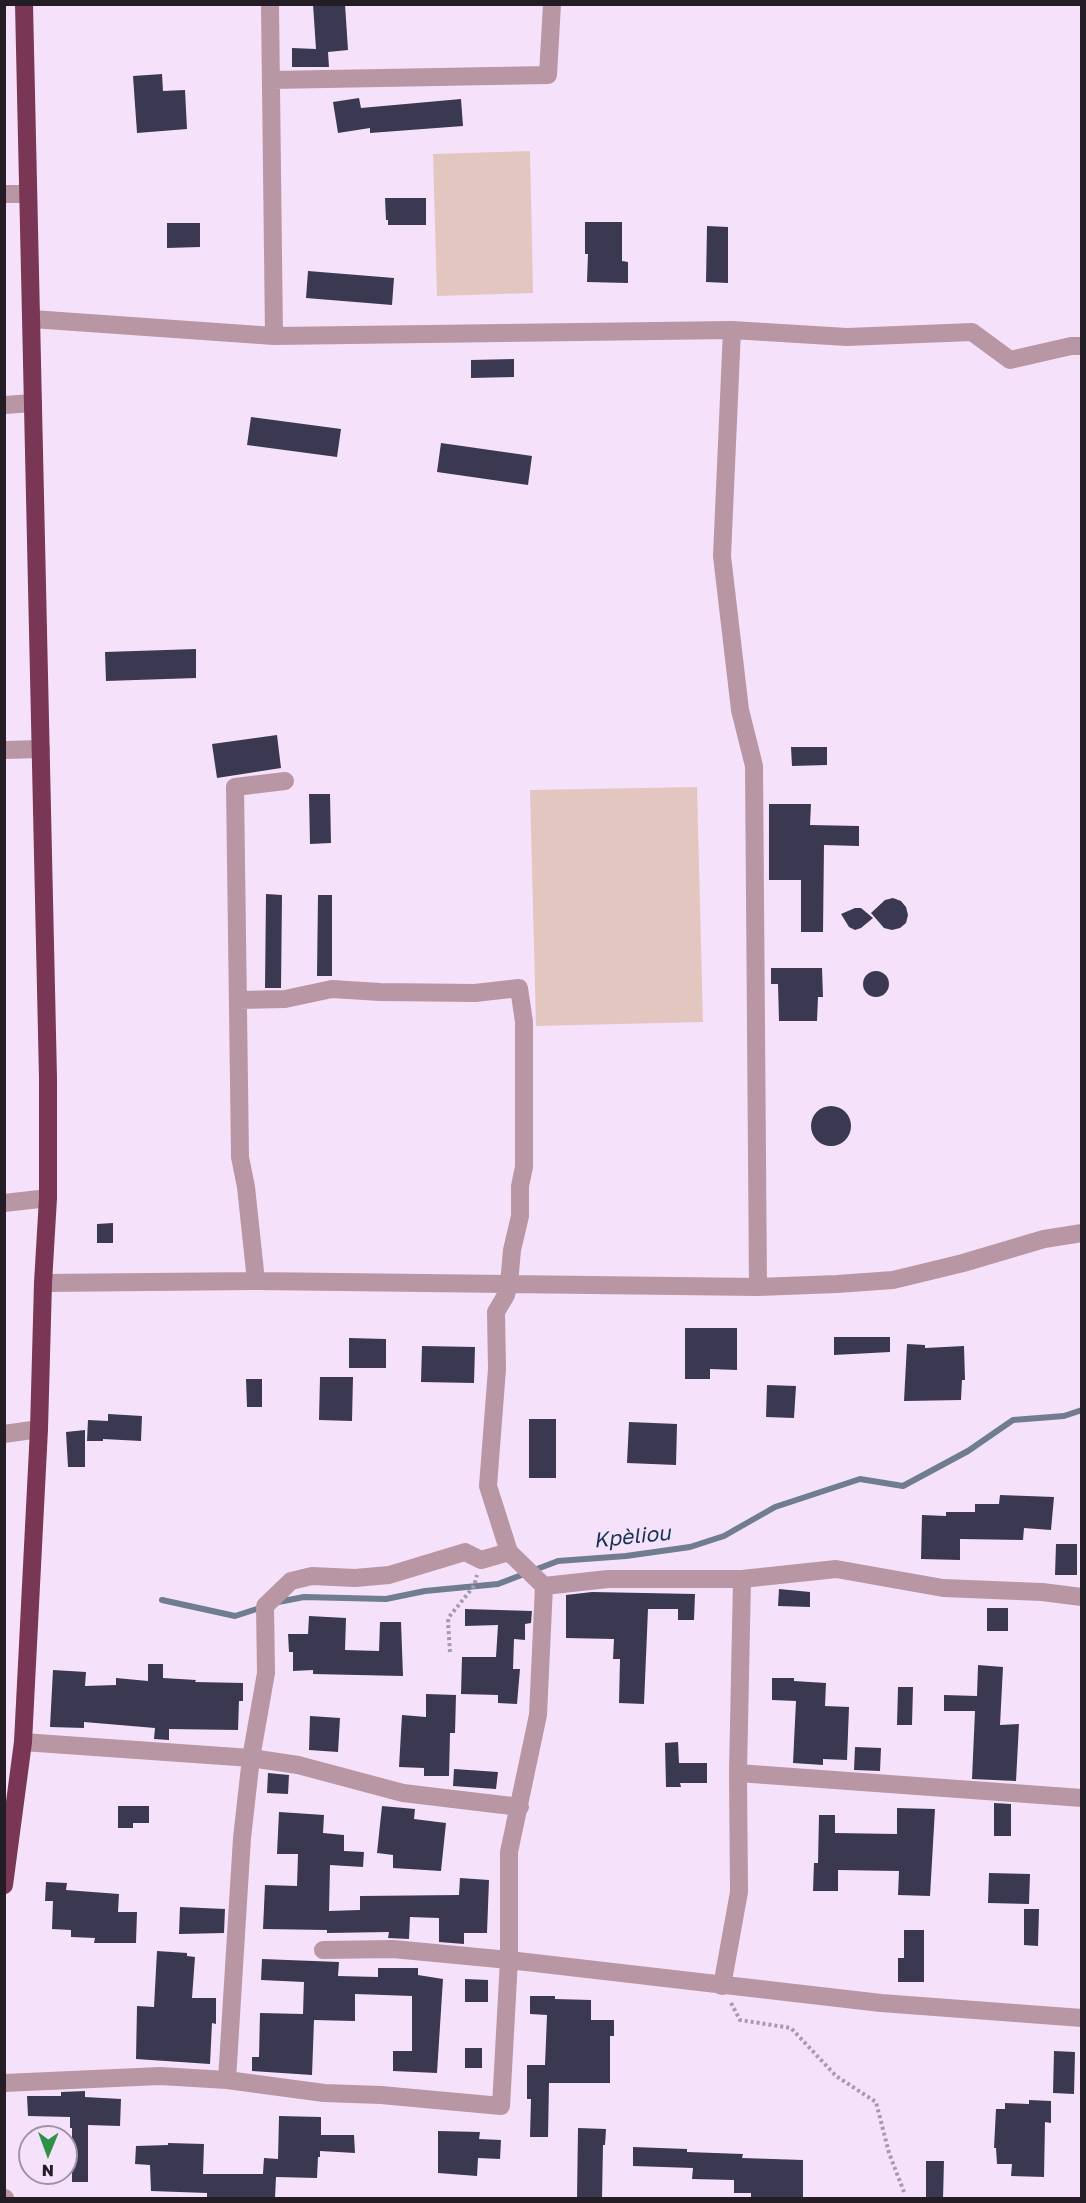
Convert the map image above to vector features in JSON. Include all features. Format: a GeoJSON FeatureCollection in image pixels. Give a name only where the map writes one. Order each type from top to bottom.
{"type":"FeatureCollection","features":[{"type":"Feature","properties":{"kind":"highway"},"geometry":{"type":"LineString","coordinates":[[4,1885],[10,1793],[23,1742],[48,1198],[48,1078],[24,4]]}},
{"type":"Feature","properties":{"kind":"street"},"geometry":{"type":"LineString","coordinates":[[270,4],[274,336]]}},
{"type":"Feature","properties":{"kind":"street"},"geometry":{"type":"LineString","coordinates":[[271,80],[548,75],[552,4]]}},
{"type":"Feature","properties":{"kind":"street"},"geometry":{"type":"LineString","coordinates":[[4,194],[28,194]]}},
{"type":"Feature","properties":{"kind":"street"},"geometry":{"type":"LineString","coordinates":[[32,319],[274,336],[732,330],[847,337],[972,332],[1010,360],[1071,346],[1082,346]]}},
{"type":"Feature","properties":{"kind":"street"},"geometry":{"type":"LineString","coordinates":[[732,330],[722,556],[740,710],[754,766],[758,1287]]}},
{"type":"Feature","properties":{"kind":"street"},"geometry":{"type":"LineString","coordinates":[[4,405],[33,403]]}},
{"type":"Feature","properties":{"kind":"street"},"geometry":{"type":"LineString","coordinates":[[4,750],[40,749]]}},
{"type":"Feature","properties":{"kind":"street"},"geometry":{"type":"LineString","coordinates":[[256,1281],[246,1187],[240,1157],[235,787],[285,781]]}},
{"type":"Feature","properties":{"kind":"street"},"geometry":{"type":"LineString","coordinates":[[4,2083],[160,2076],[227,2080],[324,2093],[381,2095],[501,2106],[508,1960],[509,1852],[538,1715],[540,1583],[514,1557],[488,1486],[497,1369],[496,1312],[506,1295],[509,1284],[512,1250],[520,1216],[520,1186],[524,1167],[524,1022],[519,988],[475,993],[332,989],[285,999],[238,1000]]}},
{"type":"Feature","properties":{"kind":"street"},"geometry":{"type":"LineString","coordinates":[[4,1203],[48,1198]]}},
{"type":"Feature","properties":{"kind":"street"},"geometry":{"type":"LineString","coordinates":[[43,1282],[256,1281],[758,1287],[893,1280],[963,1263],[1044,1239],[1082,1233]]}},
{"type":"Feature","properties":{"kind":"street"},"geometry":{"type":"LineString","coordinates":[[4,1434],[39,1429]]}},
{"type":"Feature","properties":{"kind":"street"},"geometry":{"type":"LineString","coordinates":[[227,2080],[242,1838],[251,1758],[266,1673],[265,1606],[291,1581],[312,1576],[355,1578],[389,1575],[465,1552],[481,1560],[514,1557]]}},
{"type":"Feature","properties":{"kind":"street"},"geometry":{"type":"LineString","coordinates":[[540,1583],[608,1579],[742,1579],[836,1569],[943,1588],[1042,1592],[1082,1597]]}},
{"type":"Feature","properties":{"kind":"street"},"geometry":{"type":"LineString","coordinates":[[722,1986],[739,1892],[738,1773],[742,1579]]}},
{"type":"Feature","properties":{"kind":"street"},"geometry":{"type":"LineString","coordinates":[[23,1742],[251,1758],[298,1765],[403,1793],[520,1807]]}},
{"type":"Feature","properties":{"kind":"street"},"geometry":{"type":"LineString","coordinates":[[738,1773],[1082,1797]]}},
{"type":"Feature","properties":{"kind":"street"},"geometry":{"type":"LineString","coordinates":[[323,1950],[393,1949],[881,2003],[1082,2018]]}},
{"type":"Feature","properties":{"kind":"path"},"geometry":{"type":"LineString","coordinates":[[450,1652],[449,1617],[474,1586],[481,1560]]}},
{"type":"Feature","properties":{"kind":"path"},"geometry":{"type":"LineString","coordinates":[[722,1986],[740,2020],[791,2028],[836,2076],[876,2102],[889,2153],[904,2192]]}},
{"type":"Feature","properties":{"kind":"shaded area"},"geometry":{"type":"Polygon","coordinates":[[[530,151],[533,293],[437,296],[433,154],[530,151]]]}},
{"type":"Feature","properties":{"kind":"shaded area"},"geometry":{"type":"Polygon","coordinates":[[[697,787],[703,1022],[536,1026],[530,790],[697,787]]]}},
{"type":"Feature","properties":{"kind":"building"},"geometry":{"type":"Polygon","coordinates":[[[313,4],[345,4],[348,50],[328,52],[329,67],[292,67],[292,48],[316,49],[313,4]]]}},
{"type":"Feature","properties":{"kind":"building"},"geometry":{"type":"Polygon","coordinates":[[[162,74],[163,91],[185,90],[187,129],[137,133],[133,76],[162,74]]]}},
{"type":"Feature","properties":{"kind":"building"},"geometry":{"type":"Polygon","coordinates":[[[359,98],[361,108],[461,99],[463,126],[370,133],[370,128],[338,133],[333,102],[359,98]]]}},
{"type":"Feature","properties":{"kind":"building"},"geometry":{"type":"Polygon","coordinates":[[[385,198],[426,198],[426,225],[388,225],[385,198]]]}},
{"type":"Feature","properties":{"kind":"building"},"geometry":{"type":"Polygon","coordinates":[[[585,222],[622,222],[622,261],[628,262],[628,283],[587,282],[588,254],[585,254],[585,222]]]}},
{"type":"Feature","properties":{"kind":"building"},"geometry":{"type":"Polygon","coordinates":[[[167,223],[200,223],[200,247],[167,248],[167,223]]]}},
{"type":"Feature","properties":{"kind":"building"},"geometry":{"type":"Polygon","coordinates":[[[707,226],[728,227],[728,283],[706,282],[707,226]]]}},
{"type":"Feature","properties":{"kind":"building"},"geometry":{"type":"Polygon","coordinates":[[[308,271],[394,278],[392,305],[306,298],[308,271]]]}},
{"type":"Feature","properties":{"kind":"building"},"geometry":{"type":"Polygon","coordinates":[[[514,359],[514,377],[471,378],[471,360],[514,359]]]}},
{"type":"Feature","properties":{"kind":"building"},"geometry":{"type":"Polygon","coordinates":[[[251,417],[341,429],[337,457],[247,445],[251,417]]]}},
{"type":"Feature","properties":{"kind":"building"},"geometry":{"type":"Polygon","coordinates":[[[441,443],[532,456],[528,485],[437,472],[441,443]]]}},
{"type":"Feature","properties":{"kind":"building"},"geometry":{"type":"Polygon","coordinates":[[[196,649],[196,678],[106,681],[105,652],[196,649]]]}},
{"type":"Feature","properties":{"kind":"building"},"geometry":{"type":"Polygon","coordinates":[[[277,735],[281,768],[217,778],[212,744],[277,735]]]}},
{"type":"Feature","properties":{"kind":"building"},"geometry":{"type":"Polygon","coordinates":[[[791,747],[827,747],[827,765],[792,766],[791,747]]]}},
{"type":"Feature","properties":{"kind":"building"},"geometry":{"type":"Polygon","coordinates":[[[309,794],[330,794],[331,843],[310,844],[309,794]]]}},
{"type":"Feature","properties":{"kind":"building"},"geometry":{"type":"Polygon","coordinates":[[[769,804],[811,804],[810,825],[859,826],[859,846],[824,845],[823,932],[801,932],[801,880],[769,880],[769,804]]]}},
{"type":"Feature","properties":{"kind":"building"},"geometry":{"type":"Polygon","coordinates":[[[266,894],[282,895],[281,988],[265,988],[266,894]]]}},
{"type":"Feature","properties":{"kind":"building"},"geometry":{"type":"Polygon","coordinates":[[[318,895],[332,895],[332,976],[317,976],[318,895]]]}},
{"type":"Feature","properties":{"kind":"building"},"geometry":{"type":"Polygon","coordinates":[[[893,898],[901,901],[908,915],[906,923],[892,930],[884,928],[871,913],[885,900],[893,898]]]}},
{"type":"Feature","properties":{"kind":"building"},"geometry":{"type":"Polygon","coordinates":[[[861,908],[873,918],[855,930],[849,927],[841,914],[861,908]]]}},
{"type":"Feature","properties":{"kind":"building"},"geometry":{"type":"Polygon","coordinates":[[[771,968],[822,968],[823,997],[818,997],[817,1021],[779,1021],[778,984],[771,984],[771,968]]]}},
{"type":"Feature","properties":{"kind":"building"},"geometry":{"type":"Polygon","coordinates":[[[876,971],[886,974],[889,984],[886,994],[876,997],[866,994],[863,984],[866,974],[876,971]]]}},
{"type":"Feature","properties":{"kind":"building"},"geometry":{"type":"Polygon","coordinates":[[[831,1106],[839,1107],[845,1112],[850,1118],[850,1134],[845,1140],[839,1145],[831,1146],[823,1145],[817,1140],[812,1134],[811,1126],[812,1118],[817,1112],[823,1107],[831,1106]]]}},
{"type":"Feature","properties":{"kind":"building"},"geometry":{"type":"Polygon","coordinates":[[[113,1223],[113,1243],[97,1243],[97,1224],[113,1223]]]}},
{"type":"Feature","properties":{"kind":"building"},"geometry":{"type":"Polygon","coordinates":[[[685,1328],[737,1328],[737,1370],[710,1369],[710,1379],[685,1379],[685,1328]]]}},
{"type":"Feature","properties":{"kind":"building"},"geometry":{"type":"Polygon","coordinates":[[[834,1337],[890,1337],[890,1352],[834,1355],[834,1337]]]}},
{"type":"Feature","properties":{"kind":"building"},"geometry":{"type":"Polygon","coordinates":[[[349,1338],[386,1339],[386,1368],[349,1368],[349,1338]]]}},
{"type":"Feature","properties":{"kind":"building"},"geometry":{"type":"Polygon","coordinates":[[[907,1344],[925,1345],[925,1348],[964,1346],[965,1380],[962,1380],[961,1400],[904,1401],[907,1344]]]}},
{"type":"Feature","properties":{"kind":"building"},"geometry":{"type":"Polygon","coordinates":[[[422,1346],[475,1347],[474,1383],[421,1382],[422,1346]]]}},
{"type":"Feature","properties":{"kind":"building"},"geometry":{"type":"Polygon","coordinates":[[[320,1377],[353,1377],[352,1421],[319,1420],[320,1377]]]}},
{"type":"Feature","properties":{"kind":"building"},"geometry":{"type":"Polygon","coordinates":[[[246,1379],[262,1379],[262,1407],[247,1407],[246,1379]]]}},
{"type":"Feature","properties":{"kind":"building"},"geometry":{"type":"Polygon","coordinates":[[[767,1385],[796,1386],[794,1418],[766,1417],[767,1385]]]}},
{"type":"Feature","properties":{"kind":"building"},"geometry":{"type":"Polygon","coordinates":[[[108,1414],[142,1416],[141,1441],[103,1439],[103,1441],[87,1441],[88,1420],[108,1421],[108,1414]]]}},
{"type":"Feature","properties":{"kind":"building"},"geometry":{"type":"Polygon","coordinates":[[[529,1419],[556,1419],[556,1478],[529,1478],[529,1419]]]}},
{"type":"Feature","properties":{"kind":"building"},"geometry":{"type":"Polygon","coordinates":[[[629,1422],[677,1424],[676,1465],[627,1463],[629,1422]]]}},
{"type":"Feature","properties":{"kind":"building"},"geometry":{"type":"Polygon","coordinates":[[[85,1430],[85,1467],[68,1467],[66,1432],[85,1430]]]}},
{"type":"Feature","properties":{"kind":"building"},"geometry":{"type":"Polygon","coordinates":[[[1000,1495],[1054,1497],[1051,1530],[1024,1528],[1023,1540],[960,1539],[960,1560],[921,1559],[922,1515],[946,1516],[946,1512],[975,1512],[975,1504],[999,1504],[1000,1495]]]}},
{"type":"Feature","properties":{"kind":"building"},"geometry":{"type":"Polygon","coordinates":[[[1056,1544],[1077,1544],[1077,1575],[1055,1575],[1056,1544]]]}},
{"type":"Feature","properties":{"kind":"building"},"geometry":{"type":"Polygon","coordinates":[[[779,1589],[810,1592],[810,1607],[778,1606],[779,1589]]]}},
{"type":"Feature","properties":{"kind":"building"},"geometry":{"type":"Polygon","coordinates":[[[592,1592],[695,1594],[694,1620],[678,1620],[678,1609],[648,1609],[644,1704],[619,1703],[620,1659],[613,1659],[614,1639],[566,1638],[566,1595],[592,1592]]]}},
{"type":"Feature","properties":{"kind":"building"},"geometry":{"type":"Polygon","coordinates":[[[987,1608],[1008,1608],[1008,1631],[987,1631],[987,1608]]]}},
{"type":"Feature","properties":{"kind":"building"},"geometry":{"type":"Polygon","coordinates":[[[465,1609],[532,1611],[531,1623],[525,1624],[525,1640],[514,1639],[513,1669],[520,1669],[517,1704],[498,1703],[498,1695],[461,1694],[462,1657],[496,1657],[498,1625],[465,1626],[465,1609]]]}},
{"type":"Feature","properties":{"kind":"building"},"geometry":{"type":"Polygon","coordinates":[[[309,1616],[346,1618],[345,1650],[379,1651],[380,1622],[401,1622],[403,1676],[313,1674],[313,1670],[293,1671],[293,1652],[289,1652],[288,1634],[308,1634],[309,1616]]]}},
{"type":"Feature","properties":{"kind":"building"},"geometry":{"type":"Polygon","coordinates":[[[148,1664],[163,1664],[163,1678],[196,1680],[195,1682],[243,1683],[243,1701],[239,1701],[238,1730],[169,1729],[169,1740],[154,1739],[155,1728],[84,1722],[84,1728],[50,1727],[53,1670],[86,1672],[85,1686],[116,1685],[116,1678],[148,1681],[148,1664]]]}},
{"type":"Feature","properties":{"kind":"building"},"geometry":{"type":"Polygon","coordinates":[[[978,1665],[1003,1667],[1000,1725],[1019,1724],[1016,1781],[972,1779],[975,1711],[944,1711],[944,1695],[977,1696],[978,1665]]]}},
{"type":"Feature","properties":{"kind":"building"},"geometry":{"type":"Polygon","coordinates":[[[772,1678],[794,1678],[794,1681],[826,1683],[825,1706],[849,1707],[847,1760],[823,1759],[823,1765],[793,1763],[796,1701],[772,1700],[772,1678]]]}},
{"type":"Feature","properties":{"kind":"building"},"geometry":{"type":"Polygon","coordinates":[[[898,1687],[913,1687],[912,1725],[897,1725],[898,1687]]]}},
{"type":"Feature","properties":{"kind":"building"},"geometry":{"type":"Polygon","coordinates":[[[426,1694],[456,1695],[455,1733],[450,1733],[449,1776],[424,1776],[424,1768],[399,1767],[402,1715],[426,1717],[426,1694]]]}},
{"type":"Feature","properties":{"kind":"building"},"geometry":{"type":"Polygon","coordinates":[[[310,1716],[340,1718],[338,1752],[309,1750],[310,1716]]]}},
{"type":"Feature","properties":{"kind":"building"},"geometry":{"type":"Polygon","coordinates":[[[678,1742],[679,1763],[707,1763],[707,1783],[680,1783],[681,1787],[666,1787],[665,1743],[678,1742]]]}},
{"type":"Feature","properties":{"kind":"building"},"geometry":{"type":"Polygon","coordinates":[[[855,1747],[881,1748],[880,1771],[854,1770],[855,1747]]]}},
{"type":"Feature","properties":{"kind":"building"},"geometry":{"type":"Polygon","coordinates":[[[454,1769],[498,1772],[496,1789],[453,1786],[454,1769]]]}},
{"type":"Feature","properties":{"kind":"building"},"geometry":{"type":"Polygon","coordinates":[[[268,1773],[289,1775],[288,1794],[267,1793],[268,1773]]]}},
{"type":"Feature","properties":{"kind":"building"},"geometry":{"type":"Polygon","coordinates":[[[994,1803],[1011,1804],[1011,1836],[994,1836],[994,1803]]]}},
{"type":"Feature","properties":{"kind":"building"},"geometry":{"type":"Polygon","coordinates":[[[118,1806],[149,1806],[149,1823],[133,1823],[133,1828],[118,1828],[118,1806]]]}},
{"type":"Feature","properties":{"kind":"building"},"geometry":{"type":"Polygon","coordinates":[[[382,1806],[415,1809],[414,1819],[446,1823],[441,1871],[393,1868],[393,1855],[377,1853],[382,1806]]]}},
{"type":"Feature","properties":{"kind":"building"},"geometry":{"type":"Polygon","coordinates":[[[897,1808],[935,1809],[930,1896],[898,1895],[899,1871],[838,1870],[838,1891],[813,1891],[814,1863],[818,1863],[819,1815],[835,1815],[835,1833],[897,1834],[897,1808]]]}},
{"type":"Feature","properties":{"kind":"building"},"geometry":{"type":"Polygon","coordinates":[[[279,1812],[324,1815],[323,1833],[344,1835],[344,1851],[364,1852],[363,1867],[330,1865],[329,1911],[360,1910],[360,1896],[459,1895],[460,1878],[489,1880],[487,1933],[464,1933],[464,1944],[439,1942],[439,1918],[410,1917],[409,1939],[388,1938],[389,1932],[327,1933],[327,1930],[263,1929],[265,1885],[297,1886],[298,1854],[277,1854],[279,1812]]]}},
{"type":"Feature","properties":{"kind":"building"},"geometry":{"type":"Polygon","coordinates":[[[989,1873],[1030,1874],[1029,1904],[988,1903],[989,1873]]]}},
{"type":"Feature","properties":{"kind":"building"},"geometry":{"type":"Polygon","coordinates":[[[46,1882],[67,1883],[66,1890],[119,1894],[118,1912],[137,1912],[136,1943],[94,1943],[95,1938],[71,1937],[71,1930],[52,1929],[53,1901],[45,1901],[46,1882]]]}},
{"type":"Feature","properties":{"kind":"building"},"geometry":{"type":"Polygon","coordinates":[[[180,1907],[225,1909],[224,1933],[179,1934],[180,1907]]]}},
{"type":"Feature","properties":{"kind":"building"},"geometry":{"type":"Polygon","coordinates":[[[1024,1909],[1039,1909],[1038,1946],[1024,1945],[1024,1909]]]}},
{"type":"Feature","properties":{"kind":"building"},"geometry":{"type":"Polygon","coordinates":[[[904,1930],[924,1930],[924,1982],[898,1982],[898,1958],[904,1958],[904,1930]]]}},
{"type":"Feature","properties":{"kind":"building"},"geometry":{"type":"Polygon","coordinates":[[[157,1951],[187,1953],[187,1956],[195,1957],[192,1998],[216,1998],[216,2024],[212,2023],[210,2064],[136,2059],[137,2006],[154,2007],[157,1951]]]}},
{"type":"Feature","properties":{"kind":"building"},"geometry":{"type":"Polygon","coordinates":[[[262,1959],[339,1962],[338,1976],[378,1977],[378,1968],[418,1968],[418,1975],[443,1979],[437,2073],[393,2071],[393,2051],[412,2051],[412,1996],[355,1994],[355,2021],[314,2020],[312,2075],[252,2071],[252,2057],[259,2057],[260,2013],[303,2014],[304,1982],[261,1980],[262,1959]]]}},
{"type":"Feature","properties":{"kind":"building"},"geometry":{"type":"Polygon","coordinates":[[[465,1979],[488,1980],[488,2002],[465,2002],[465,1979]]]}},
{"type":"Feature","properties":{"kind":"building"},"geometry":{"type":"Polygon","coordinates":[[[530,1996],[591,2000],[591,2020],[614,2020],[614,2036],[610,2036],[610,2083],[549,2083],[548,2137],[530,2137],[531,2099],[527,2099],[527,2065],[545,2065],[547,2015],[530,2014],[530,1996]]]}},
{"type":"Feature","properties":{"kind":"building"},"geometry":{"type":"Polygon","coordinates":[[[465,2048],[482,2048],[482,2068],[465,2068],[465,2048]]]}},
{"type":"Feature","properties":{"kind":"building"},"geometry":{"type":"Polygon","coordinates":[[[1054,2051],[1075,2052],[1074,2094],[1053,2093],[1054,2051]]]}},
{"type":"Feature","properties":{"kind":"building"},"geometry":{"type":"Polygon","coordinates":[[[85,2091],[85,2097],[121,2099],[120,2126],[88,2125],[88,2182],[78,2182],[78,2125],[70,2125],[70,2117],[28,2116],[27,2096],[61,2096],[61,2092],[85,2091]]]}},
{"type":"Feature","properties":{"kind":"building"},"geometry":{"type":"Polygon","coordinates":[[[1029,2100],[1051,2101],[1051,2123],[1045,2122],[1044,2177],[1011,2176],[1012,2164],[997,2164],[996,2148],[994,2148],[996,2109],[1005,2109],[1005,2103],[1029,2104],[1029,2100]]]}},
{"type":"Feature","properties":{"kind":"building"},"geometry":{"type":"Polygon","coordinates":[[[279,2116],[321,2117],[321,2135],[354,2135],[355,2153],[320,2151],[317,2178],[276,2177],[275,2198],[207,2197],[207,2193],[151,2191],[150,2165],[135,2164],[136,2146],[168,2145],[168,2143],[204,2144],[203,2174],[263,2174],[264,2158],[278,2159],[279,2116]]]}},
{"type":"Feature","properties":{"kind":"building"},"geometry":{"type":"Polygon","coordinates":[[[578,2128],[606,2129],[605,2145],[603,2145],[602,2199],[577,2199],[578,2128]]]}},
{"type":"Feature","properties":{"kind":"building"},"geometry":{"type":"Polygon","coordinates":[[[438,2131],[480,2132],[479,2139],[501,2140],[500,2159],[478,2158],[477,2176],[438,2173],[438,2131]]]}},
{"type":"Feature","properties":{"kind":"building"},"geometry":{"type":"Polygon","coordinates":[[[633,2147],[743,2154],[742,2158],[803,2160],[803,2199],[751,2199],[751,2193],[734,2193],[734,2180],[692,2179],[693,2168],[633,2166],[633,2147]]]}},
{"type":"Feature","properties":{"kind":"building"},"geometry":{"type":"Polygon","coordinates":[[[926,2161],[944,2161],[943,2199],[926,2199],[926,2161]]]}},
{"type":"Feature","properties":{"kind":"waterway","name":"Kpèliou"},"geometry":{"type":"LineString","coordinates":[[278,1602],[304,1597],[386,1599],[425,1591],[498,1584],[558,1561],[626,1556],[690,1547],[724,1536],[775,1507],[860,1479],[903,1486],[968,1451],[1013,1420],[1064,1416],[1082,1410]]}},
{"type":"Feature","properties":{"kind":"waterway","name":"Kpèliou"},"geometry":{"type":"LineString","coordinates":[[162,1600],[235,1616],[263,1607]]}}]}
